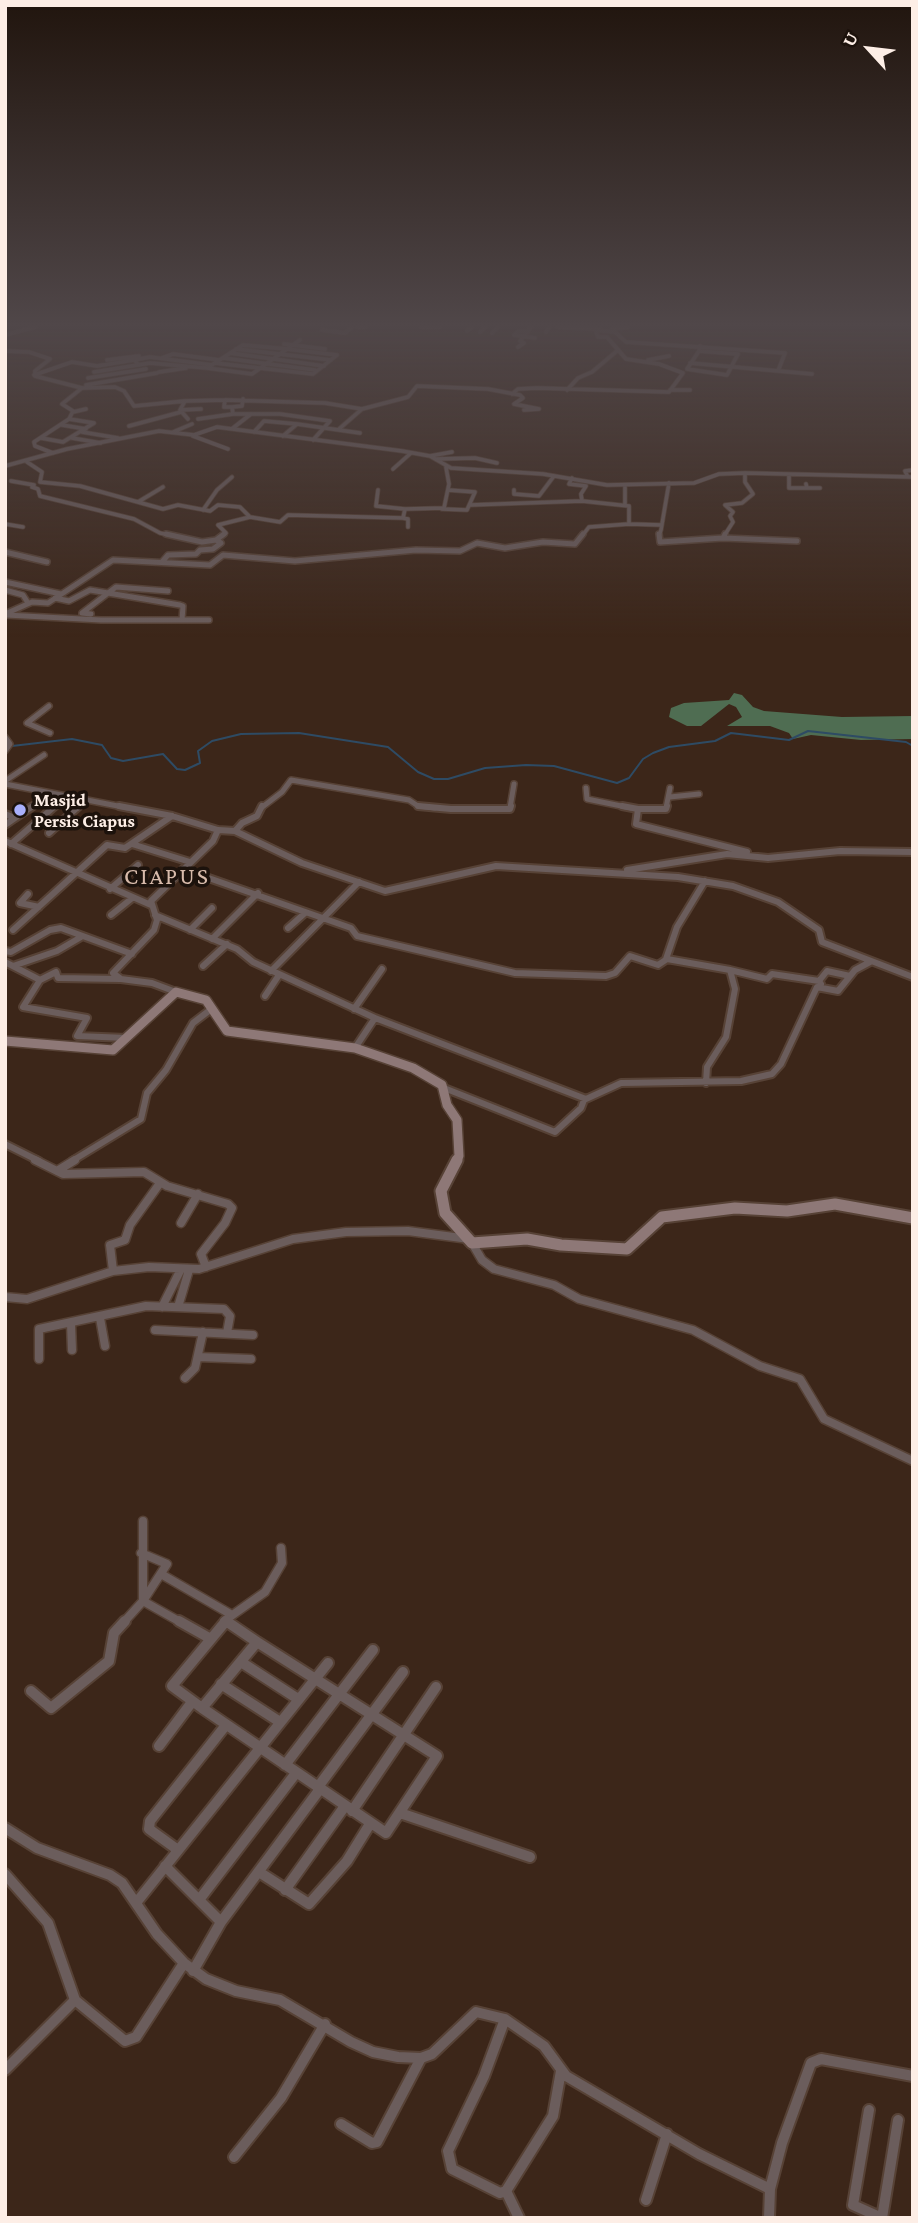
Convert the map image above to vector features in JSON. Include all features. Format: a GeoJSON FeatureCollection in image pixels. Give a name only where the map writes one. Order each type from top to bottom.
{"type":"FeatureCollection","features":[{"type":"Feature","properties":{"kind":"street"},"geometry":{"type":"LineString","coordinates":[[53,431],[32,441],[35,446],[53,453]]}},
{"type":"Feature","properties":{"kind":"street"},"geometry":{"type":"LineString","coordinates":[[41,438],[61,443],[83,431]]}},
{"type":"Feature","properties":{"kind":"street"},"geometry":{"type":"LineString","coordinates":[[87,431],[118,438],[114,440]]}},
{"type":"Feature","properties":{"kind":"street"},"geometry":{"type":"LineString","coordinates":[[5,466],[159,431],[182,432],[228,449]]}},
{"type":"Feature","properties":{"kind":"street"},"geometry":{"type":"LineString","coordinates":[[193,435],[203,431]]}},
{"type":"Feature","properties":{"kind":"street"},"geometry":{"type":"LineString","coordinates":[[237,433],[243,431]]}},
{"type":"Feature","properties":{"kind":"street"},"geometry":{"type":"LineString","coordinates":[[248,431],[430,456],[452,452]]}},
{"type":"Feature","properties":{"kind":"street"},"geometry":{"type":"LineString","coordinates":[[284,436],[288,431]]}},
{"type":"Feature","properties":{"kind":"street"},"geometry":{"type":"LineString","coordinates":[[313,440],[323,431]]}},
{"type":"Feature","properties":{"kind":"street"},"geometry":{"type":"LineString","coordinates":[[348,431],[360,433]]}},
{"type":"Feature","properties":{"kind":"street"},"geometry":{"type":"LineString","coordinates":[[71,438],[103,444]]}},
{"type":"Feature","properties":{"kind":"street"},"geometry":{"type":"LineString","coordinates":[[402,451],[394,456],[404,458]]}},
{"type":"Feature","properties":{"kind":"street"},"geometry":{"type":"LineString","coordinates":[[393,469],[411,453]]}},
{"type":"Feature","properties":{"kind":"street"},"geometry":{"type":"LineString","coordinates":[[430,456],[446,467],[536,472],[625,485],[695,483],[719,474],[789,475],[824,479],[910,477]]}},
{"type":"Feature","properties":{"kind":"street"},"geometry":{"type":"LineString","coordinates":[[436,460],[475,458],[498,461],[491,471]]}},
{"type":"Feature","properties":{"kind":"street"},"geometry":{"type":"LineString","coordinates":[[27,462],[42,472],[40,482]]}},
{"type":"Feature","properties":{"kind":"street"},"geometry":{"type":"LineString","coordinates":[[442,509],[448,490],[446,467]]}},
{"type":"Feature","properties":{"kind":"street"},"geometry":{"type":"LineString","coordinates":[[910,477],[905,471],[913,470]]}},
{"type":"Feature","properties":{"kind":"street"},"geometry":{"type":"LineString","coordinates":[[723,538],[733,522],[730,516],[733,512],[725,505],[743,503],[753,494],[745,482],[745,474]]}},
{"type":"Feature","properties":{"kind":"street"},"geometry":{"type":"LineString","coordinates":[[789,475],[789,488],[820,488]]}},
{"type":"Feature","properties":{"kind":"street"},"geometry":{"type":"LineString","coordinates":[[514,490],[514,494],[539,496],[554,476]]}},
{"type":"Feature","properties":{"kind":"street"},"geometry":{"type":"LineString","coordinates":[[203,510],[217,490],[232,477]]}},
{"type":"Feature","properties":{"kind":"street"},"geometry":{"type":"LineString","coordinates":[[803,477],[807,488]]}},
{"type":"Feature","properties":{"kind":"street"},"geometry":{"type":"LineString","coordinates":[[572,478],[569,484],[586,486],[581,494],[582,501]]}},
{"type":"Feature","properties":{"kind":"street"},"geometry":{"type":"LineString","coordinates":[[11,481],[33,486],[38,489],[40,496],[144,522],[160,533],[202,542],[216,540],[227,532],[218,528],[218,525],[250,517]]}},
{"type":"Feature","properties":{"kind":"street"},"geometry":{"type":"LineString","coordinates":[[33,486],[40,482],[80,486],[163,509],[178,505],[212,511],[218,505],[238,507],[243,508],[242,512],[250,517],[279,522],[288,514],[403,518],[408,519],[408,527]]}},
{"type":"Feature","properties":{"kind":"street"},"geometry":{"type":"LineString","coordinates":[[669,483],[658,538],[660,542],[723,538],[797,541]]}},
{"type":"Feature","properties":{"kind":"street"},"geometry":{"type":"LineString","coordinates":[[625,485],[625,505]]}},
{"type":"Feature","properties":{"kind":"street"},"geometry":{"type":"LineString","coordinates":[[138,502],[163,486]]}},
{"type":"Feature","properties":{"kind":"street"},"geometry":{"type":"LineString","coordinates":[[378,489],[376,506],[405,509],[465,510],[475,491],[448,490]]}},
{"type":"Feature","properties":{"kind":"street"},"geometry":{"type":"LineString","coordinates":[[470,505],[582,501],[625,505],[630,507],[629,524]]}},
{"type":"Feature","properties":{"kind":"street"},"geometry":{"type":"LineString","coordinates":[[589,510],[590,503]]}},
{"type":"Feature","properties":{"kind":"street"},"geometry":{"type":"LineString","coordinates":[[403,518],[405,509]]}},
{"type":"Feature","properties":{"kind":"street"},"geometry":{"type":"LineString","coordinates":[[5,524],[23,527]]}},
{"type":"Feature","properties":{"kind":"street"},"geometry":{"type":"LineString","coordinates":[[5,614],[27,603],[47,604],[109,560],[210,565],[223,555],[297,561],[419,550],[457,551],[477,542],[505,548],[540,542],[573,544],[589,527],[629,524],[662,528]]}},
{"type":"Feature","properties":{"kind":"street"},"geometry":{"type":"LineString","coordinates":[[641,530],[662,528]]}},
{"type":"Feature","properties":{"kind":"street"},"geometry":{"type":"LineString","coordinates":[[162,562],[167,555],[195,554],[200,550],[213,549],[221,543],[216,540]]}},
{"type":"Feature","properties":{"kind":"street"},"geometry":{"type":"LineString","coordinates":[[5,552],[47,562]]}},
{"type":"Feature","properties":{"kind":"street"},"geometry":{"type":"LineString","coordinates":[[5,582],[61,594]]}},
{"type":"Feature","properties":{"kind":"street"},"geometry":{"type":"LineString","coordinates":[[55,598],[70,600],[90,590],[97,583]]}},
{"type":"Feature","properties":{"kind":"street"},"geometry":{"type":"LineString","coordinates":[[77,619],[115,585],[167,591]]}},
{"type":"Feature","properties":{"kind":"street"},"geometry":{"type":"LineString","coordinates":[[5,590],[23,595],[27,603]]}},
{"type":"Feature","properties":{"kind":"street"},"geometry":{"type":"LineString","coordinates":[[90,590],[181,605],[182,620]]}},
{"type":"Feature","properties":{"kind":"street"},"geometry":{"type":"LineString","coordinates":[[82,613],[92,614]]}},
{"type":"Feature","properties":{"kind":"street"},"geometry":{"type":"LineString","coordinates":[[5,614],[77,619],[209,620]]}},
{"type":"Feature","properties":{"kind":"street"},"geometry":{"type":"LineString","coordinates":[[49,706],[27,723],[50,733]]}},
{"type":"Feature","properties":{"kind":"street"},"geometry":{"type":"LineString","coordinates":[[5,737],[10,744],[5,751]]}},
{"type":"Feature","properties":{"kind":"street"},"geometry":{"type":"LineString","coordinates":[[44,755],[5,782],[22,789],[172,816],[218,831],[235,831],[302,863],[388,891],[496,866],[617,872],[705,881],[751,891],[778,902],[819,930],[822,942],[913,977]]}},
{"type":"Feature","properties":{"kind":"street"},"geometry":{"type":"LineString","coordinates":[[235,831],[238,826],[257,816],[263,804],[283,792],[291,780],[410,800],[418,806],[453,810],[511,808],[514,784]]}},
{"type":"Feature","properties":{"kind":"street"},"geometry":{"type":"LineString","coordinates":[[586,788],[587,799],[638,809],[664,809],[670,797],[670,788]]}},
{"type":"Feature","properties":{"kind":"street"},"geometry":{"type":"LineString","coordinates":[[13,795],[22,789]]}},
{"type":"Feature","properties":{"kind":"street"},"geometry":{"type":"LineString","coordinates":[[5,825],[49,794]]}},
{"type":"Feature","properties":{"kind":"street"},"geometry":{"type":"LineString","coordinates":[[670,797],[698,794]]}},
{"type":"Feature","properties":{"kind":"street"},"geometry":{"type":"LineString","coordinates":[[49,833],[86,800]]}},
{"type":"Feature","properties":{"kind":"street"},"geometry":{"type":"LineString","coordinates":[[8,842],[57,804]]}},
{"type":"Feature","properties":{"kind":"street"},"geometry":{"type":"LineString","coordinates":[[638,809],[637,825],[768,858]]}},
{"type":"Feature","properties":{"kind":"street"},"geometry":{"type":"LineString","coordinates":[[5,814],[37,821]]}},
{"type":"Feature","properties":{"kind":"street"},"geometry":{"type":"LineString","coordinates":[[13,930],[107,845],[125,848],[172,816]]}},
{"type":"Feature","properties":{"kind":"street"},"geometry":{"type":"LineString","coordinates":[[121,979],[113,973],[115,968],[154,930],[155,915],[151,905],[154,896],[213,841],[218,831]]}},
{"type":"Feature","properties":{"kind":"street"},"geometry":{"type":"LineString","coordinates":[[8,842],[131,899],[151,905]]}},
{"type":"Feature","properties":{"kind":"street"},"geometry":{"type":"LineString","coordinates":[[132,844],[190,862]]}},
{"type":"Feature","properties":{"kind":"street"},"geometry":{"type":"LineString","coordinates":[[617,872],[719,855],[768,858],[839,852],[913,852]]}},
{"type":"Feature","properties":{"kind":"street"},"geometry":{"type":"LineString","coordinates":[[110,889],[138,865]]}},
{"type":"Feature","properties":{"kind":"street"},"geometry":{"type":"LineString","coordinates":[[183,869],[258,893],[320,919],[353,929],[354,935],[360,937],[532,976],[606,976],[615,973],[631,956],[659,965],[666,959],[677,927],[705,881]]}},
{"type":"Feature","properties":{"kind":"street"},"geometry":{"type":"LineString","coordinates":[[271,971],[359,882]]}},
{"type":"Feature","properties":{"kind":"street"},"geometry":{"type":"LineString","coordinates":[[212,939],[258,893]]}},
{"type":"Feature","properties":{"kind":"street"},"geometry":{"type":"LineString","coordinates":[[29,894],[20,903],[39,907]]}},
{"type":"Feature","properties":{"kind":"street"},"geometry":{"type":"LineString","coordinates":[[111,915],[131,899]]}},
{"type":"Feature","properties":{"kind":"street"},"geometry":{"type":"LineString","coordinates":[[190,930],[212,908]]}},
{"type":"Feature","properties":{"kind":"street"},"geometry":{"type":"LineString","coordinates":[[288,928],[305,913]]}},
{"type":"Feature","properties":{"kind":"street"},"geometry":{"type":"LineString","coordinates":[[155,915],[227,944],[271,971],[354,1009],[584,1100]]}},
{"type":"Feature","properties":{"kind":"street"},"geometry":{"type":"LineString","coordinates":[[5,951],[11,952],[56,929],[132,954]]}},
{"type":"Feature","properties":{"kind":"street"},"geometry":{"type":"LineString","coordinates":[[9,964],[57,951],[81,937]]}},
{"type":"Feature","properties":{"kind":"street"},"geometry":{"type":"LineString","coordinates":[[203,966],[227,944]]}},
{"type":"Feature","properties":{"kind":"street"},"geometry":{"type":"LineString","coordinates":[[666,959],[767,979],[772,974],[838,990],[850,976],[870,962]]}},
{"type":"Feature","properties":{"kind":"street"},"geometry":{"type":"LineString","coordinates":[[9,964],[40,980]]}},
{"type":"Feature","properties":{"kind":"street"},"geometry":{"type":"LineString","coordinates":[[354,1009],[382,969]]}},
{"type":"Feature","properties":{"kind":"street"},"geometry":{"type":"LineString","coordinates":[[706,1083],[707,1067],[726,1037],[734,989],[730,970]]}},
{"type":"Feature","properties":{"kind":"street"},"geometry":{"type":"LineString","coordinates":[[128,1038],[77,1037],[87,1018],[23,1007],[40,980],[55,972],[58,978],[121,979],[152,984],[206,1000],[222,1027],[235,1033],[355,1048],[413,1068],[444,1088],[555,1132],[581,1108],[584,1100],[621,1083],[706,1083],[752,1080],[772,1074],[781,1064],[828,970],[850,976]]}},
{"type":"Feature","properties":{"kind":"street"},"geometry":{"type":"LineString","coordinates":[[265,996],[279,975]]}},
{"type":"Feature","properties":{"kind":"street"},"geometry":{"type":"LineString","coordinates":[[5,1041],[110,1051],[128,1038],[176,992]]}},
{"type":"Feature","properties":{"kind":"street"},"geometry":{"type":"LineString","coordinates":[[57,1171],[141,1119],[148,1093],[166,1070],[193,1023],[210,1010]]}},
{"type":"Feature","properties":{"kind":"street"},"geometry":{"type":"LineString","coordinates":[[355,1048],[375,1018]]}},
{"type":"Feature","properties":{"kind":"street"},"geometry":{"type":"LineString","coordinates":[[444,1088],[447,1105],[458,1123],[460,1147],[459,1156],[443,1184],[444,1213],[471,1241],[482,1260],[494,1269],[554,1285],[579,1299],[692,1330],[760,1366],[800,1379],[810,1391],[824,1419],[913,1461]]}},
{"type":"Feature","properties":{"kind":"street"},"geometry":{"type":"LineString","coordinates":[[5,1144],[57,1171],[79,1176],[148,1173],[160,1182],[226,1202],[232,1208],[225,1223],[201,1254],[206,1268]]}},
{"type":"Feature","properties":{"kind":"street"},"geometry":{"type":"LineString","coordinates":[[113,1271],[110,1245],[125,1240],[130,1225],[160,1182]]}},
{"type":"Feature","properties":{"kind":"street"},"geometry":{"type":"LineString","coordinates":[[181,1223],[198,1194]]}},
{"type":"Feature","properties":{"kind":"street"},"geometry":{"type":"LineString","coordinates":[[5,1297],[27,1299],[113,1271],[206,1268],[286,1241],[346,1232],[408,1231],[471,1241],[527,1239],[561,1245],[627,1249],[662,1217],[716,1209],[787,1211],[835,1204],[913,1219]]}},
{"type":"Feature","properties":{"kind":"street"},"geometry":{"type":"LineString","coordinates":[[162,1307],[185,1270]]}},
{"type":"Feature","properties":{"kind":"street"},"geometry":{"type":"LineString","coordinates":[[178,1307],[185,1270]]}},
{"type":"Feature","properties":{"kind":"street"},"geometry":{"type":"LineString","coordinates":[[39,1359],[39,1329],[146,1306],[224,1309],[230,1316],[227,1333]]}},
{"type":"Feature","properties":{"kind":"street"},"geometry":{"type":"LineString","coordinates":[[100,1318],[105,1346]]}},
{"type":"Feature","properties":{"kind":"street"},"geometry":{"type":"LineString","coordinates":[[71,1324],[72,1350]]}},
{"type":"Feature","properties":{"kind":"street"},"geometry":{"type":"LineString","coordinates":[[155,1330],[253,1335]]}},
{"type":"Feature","properties":{"kind":"street"},"geometry":{"type":"LineString","coordinates":[[185,1378],[195,1367],[203,1332]]}},
{"type":"Feature","properties":{"kind":"street"},"geometry":{"type":"LineString","coordinates":[[198,1357],[251,1359]]}},
{"type":"Feature","properties":{"kind":"street"},"geometry":{"type":"LineString","coordinates":[[143,1521],[141,1553],[144,1601]]}},
{"type":"Feature","properties":{"kind":"street"},"geometry":{"type":"LineString","coordinates":[[161,1574],[228,1618],[257,1642],[437,1755],[386,1833],[172,1686],[228,1618],[265,1592],[281,1567],[281,1548]]}},
{"type":"Feature","properties":{"kind":"street"},"geometry":{"type":"LineString","coordinates":[[31,1691],[47,1707],[54,1707],[109,1661],[114,1633],[144,1601],[167,1564],[141,1553]]}},
{"type":"Feature","properties":{"kind":"street"},"geometry":{"type":"LineString","coordinates":[[144,1601],[211,1639]]}},
{"type":"Feature","properties":{"kind":"street"},"geometry":{"type":"LineString","coordinates":[[159,1746],[197,1705],[221,1685],[257,1642]]}},
{"type":"Feature","properties":{"kind":"street"},"geometry":{"type":"LineString","coordinates":[[285,1765],[342,1694],[373,1650]]}},
{"type":"Feature","properties":{"kind":"street"},"geometry":{"type":"LineString","coordinates":[[241,1662],[298,1699]]}},
{"type":"Feature","properties":{"kind":"street"},"geometry":{"type":"LineString","coordinates":[[136,1903],[328,1663]]}},
{"type":"Feature","properties":{"kind":"street"},"geometry":{"type":"LineString","coordinates":[[5,1874],[48,1923],[75,2000],[125,2041],[130,2041],[189,1967],[403,1672]]}},
{"type":"Feature","properties":{"kind":"street"},"geometry":{"type":"LineString","coordinates":[[221,1685],[280,1722]]}},
{"type":"Feature","properties":{"kind":"street"},"geometry":{"type":"LineString","coordinates":[[285,1889],[349,1808],[436,1687]]}},
{"type":"Feature","properties":{"kind":"street"},"geometry":{"type":"LineString","coordinates":[[178,1850],[149,1829],[150,1821],[226,1725]]}},
{"type":"Feature","properties":{"kind":"street"},"geometry":{"type":"LineString","coordinates":[[199,1900],[296,1773]]}},
{"type":"Feature","properties":{"kind":"street"},"geometry":{"type":"LineString","coordinates":[[400,1813],[530,1857]]}},
{"type":"Feature","properties":{"kind":"street"},"geometry":{"type":"LineString","coordinates":[[258,1872],[307,1904],[311,1903],[347,1861],[370,1824]]}},
{"type":"Feature","properties":{"kind":"street"},"geometry":{"type":"LineString","coordinates":[[5,1828],[50,1854],[110,1875],[122,1883],[157,1934],[189,1967],[236,1991],[280,2000],[373,2052],[421,2058],[441,2048],[475,2012],[505,2020],[544,2046],[561,2071],[667,2134],[770,2189]]}},
{"type":"Feature","properties":{"kind":"street"},"geometry":{"type":"LineString","coordinates":[[165,1866],[220,1922]]}},
{"type":"Feature","properties":{"kind":"street"},"geometry":{"type":"LineString","coordinates":[[5,2070],[75,2000]]}},
{"type":"Feature","properties":{"kind":"street"},"geometry":{"type":"LineString","coordinates":[[505,2020],[484,2076],[447,2158],[452,2169],[500,2193],[506,2192],[546,2130],[552,2116],[561,2071]]}},
{"type":"Feature","properties":{"kind":"street"},"geometry":{"type":"LineString","coordinates":[[234,2157],[281,2098],[325,2024]]}},
{"type":"Feature","properties":{"kind":"street"},"geometry":{"type":"LineString","coordinates":[[341,2124],[372,2143],[377,2142],[421,2058]]}},
{"type":"Feature","properties":{"kind":"street"},"geometry":{"type":"LineString","coordinates":[[769,2218],[770,2189],[797,2097],[811,2063],[821,2059],[913,2076]]}},
{"type":"Feature","properties":{"kind":"street"},"geometry":{"type":"LineString","coordinates":[[869,2110],[853,2205],[882,2218],[898,2120]]}},
{"type":"Feature","properties":{"kind":"street"},"geometry":{"type":"LineString","coordinates":[[646,2200],[667,2134]]}},
{"type":"Feature","properties":{"kind":"street"},"geometry":{"type":"LineString","coordinates":[[506,2192],[519,2218]]}},
{"type":"Feature","properties":{"kind":"green space"},"geometry":{"type":"Polygon","coordinates":[[[734,693],[742,695],[753,707],[764,711],[842,717],[913,716],[913,739],[861,740],[811,735],[793,739],[789,733],[770,726],[727,726],[742,717],[736,707],[729,704],[701,726],[687,726],[669,717],[671,708],[684,703],[729,700],[734,693]]]}},
{"type":"Feature","properties":{"kind":"waterway"},"geometry":{"type":"LineString","coordinates":[[12,746],[72,739],[102,745],[111,758],[123,761],[163,754],[177,769],[185,770],[200,763],[198,751],[212,741],[241,734],[299,733],[388,747],[418,772],[434,779],[448,779],[485,768],[526,765],[554,766],[617,783],[629,778],[643,759],[653,753],[669,747],[715,741],[731,733],[789,740],[808,731],[906,742],[913,746]]}},
{"type":"Feature","properties":{"kind":"place","name":"Masjid Persis Ciapus"},"geometry":{"type":"Point","coordinates":[20,810]}},
{"type":"Feature","properties":{"kind":"district","name":"CIAPUS"},"geometry":{"type":"Point","coordinates":[167,877]}}]}
